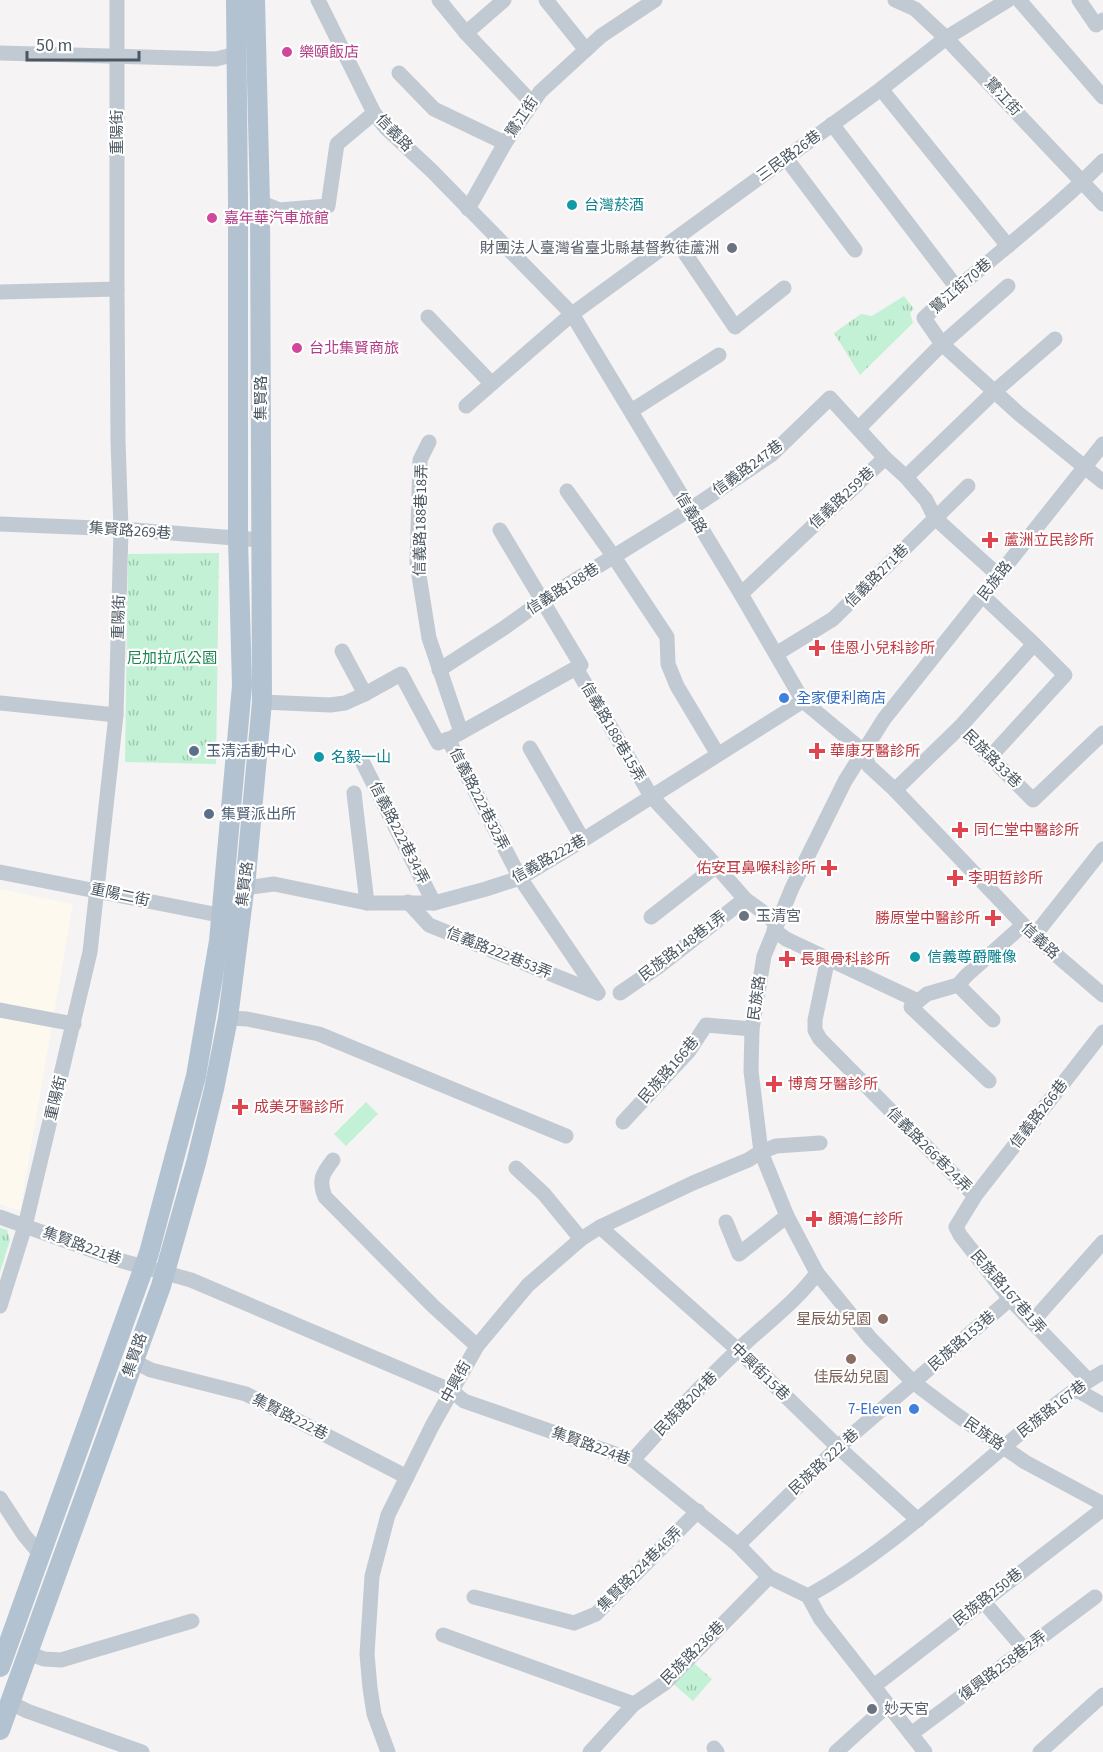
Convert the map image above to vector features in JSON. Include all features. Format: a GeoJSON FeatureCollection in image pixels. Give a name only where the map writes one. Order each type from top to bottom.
{"type":"FeatureCollection","features":[{"type":"Feature","properties":{"kind":"main road","name":"集賢路"},"geometry":{"type":"LineString","coordinates":[[0,1730],[134,1361],[196,1076],[219,941],[242,686],[238,539],[236,0]]}},
{"type":"Feature","properties":{"kind":"main road","name":"集賢路"},"geometry":{"type":"LineString","coordinates":[[0,1667],[40,1554],[198,1153],[228,1018],[245,888],[262,702],[260,202],[255,0]]}},
{"type":"Feature","properties":{"kind":"street","name":"重陽街"},"geometry":{"type":"LineString","coordinates":[[0,1306],[25,1226],[90,952],[116,715],[121,529],[118,441],[117,0]]}},
{"type":"Feature","properties":{"kind":"street","name":"信義路"},"geometry":{"type":"LineString","coordinates":[[318,0],[374,113],[572,315],[803,700],[862,750],[869,766],[895,790],[1034,936],[1103,995]]}},
{"type":"Feature","properties":{"kind":"street"},"geometry":{"type":"LineString","coordinates":[[466,33],[504,0]]}},
{"type":"Feature","properties":{"kind":"street"},"geometry":{"type":"LineString","coordinates":[[546,0],[586,50]]}},
{"type":"Feature","properties":{"kind":"street","name":"鷺江街"},"geometry":{"type":"LineString","coordinates":[[468,209],[505,143],[540,92],[638,4],[655,0]]}},
{"type":"Feature","properties":{"kind":"street","name":"鷺江街"},"geometry":{"type":"LineString","coordinates":[[895,0],[915,9],[946,38],[1103,204]]}},
{"type":"Feature","properties":{"kind":"street","name":"三民路26巷"},"geometry":{"type":"LineString","coordinates":[[572,315],[881,89],[946,38],[1008,0]]}},
{"type":"Feature","properties":{"kind":"street"},"geometry":{"type":"LineString","coordinates":[[1019,0],[1103,97]]}},
{"type":"Feature","properties":{"kind":"street"},"geometry":{"type":"LineString","coordinates":[[1079,0],[1096,25],[1103,20]]}},
{"type":"Feature","properties":{"kind":"street"},"geometry":{"type":"LineString","coordinates":[[442,4],[532,103]]}},
{"type":"Feature","properties":{"kind":"street"},"geometry":{"type":"LineString","coordinates":[[0,52],[216,58],[236,54]]}},
{"type":"Feature","properties":{"kind":"street"},"geometry":{"type":"LineString","coordinates":[[399,73],[434,109],[505,143]]}},
{"type":"Feature","properties":{"kind":"street"},"geometry":{"type":"LineString","coordinates":[[881,89],[1008,246]]}},
{"type":"Feature","properties":{"kind":"street"},"geometry":{"type":"LineString","coordinates":[[260,202],[279,210],[328,206],[337,144],[374,113]]}},
{"type":"Feature","properties":{"kind":"street"},"geometry":{"type":"LineString","coordinates":[[832,124],[957,288]]}},
{"type":"Feature","properties":{"kind":"street"},"geometry":{"type":"LineString","coordinates":[[786,158],[855,250]]}},
{"type":"Feature","properties":{"kind":"street","name":"鷺江街70巷"},"geometry":{"type":"LineString","coordinates":[[1103,161],[1083,182],[924,318],[942,344],[1018,413],[1103,482]]}},
{"type":"Feature","properties":{"kind":"street"},"geometry":{"type":"LineString","coordinates":[[676,240],[735,327],[784,288]]}},
{"type":"Feature","properties":{"kind":"street"},"geometry":{"type":"LineString","coordinates":[[885,458],[859,428],[942,344],[1008,286]]}},
{"type":"Feature","properties":{"kind":"street"},"geometry":{"type":"LineString","coordinates":[[0,292],[117,289]]}},
{"type":"Feature","properties":{"kind":"street"},"geometry":{"type":"LineString","coordinates":[[466,406],[572,315]]}},
{"type":"Feature","properties":{"kind":"street"},"geometry":{"type":"LineString","coordinates":[[428,317],[491,383]]}},
{"type":"Feature","properties":{"kind":"street"},"geometry":{"type":"LineString","coordinates":[[906,477],[995,391],[1055,339]]}},
{"type":"Feature","properties":{"kind":"street"},"geometry":{"type":"LineString","coordinates":[[631,411],[719,355]]}},
{"type":"Feature","properties":{"kind":"street","name":"信義路247巷"},"geometry":{"type":"LineString","coordinates":[[689,510],[771,455],[830,398],[859,428]]}},
{"type":"Feature","properties":{"kind":"street","name":"信義路188巷18弄"},"geometry":{"type":"LineString","coordinates":[[429,442],[420,460],[417,563],[429,638],[454,736]]}},
{"type":"Feature","properties":{"kind":"street","name":"民族路"},"geometry":{"type":"LineString","coordinates":[[1103,444],[884,718],[862,750],[775,927],[764,956],[752,1029],[751,1071],[761,1152],[787,1216],[817,1273],[870,1338],[913,1382],[1025,1462],[1103,1504]]}},
{"type":"Feature","properties":{"kind":"street","name":"信義路259巷"},"geometry":{"type":"LineString","coordinates":[[741,594],[885,458],[926,500],[935,518],[999,576]]}},
{"type":"Feature","properties":{"kind":"street","name":"信義路271巷"},"geometry":{"type":"LineString","coordinates":[[776,654],[833,619],[968,486]]}},
{"type":"Feature","properties":{"kind":"street"},"geometry":{"type":"LineString","coordinates":[[567,490],[667,637],[668,664],[677,686],[717,753]]}},
{"type":"Feature","properties":{"kind":"street","name":"信義路188巷"},"geometry":{"type":"LineString","coordinates":[[439,670],[543,600],[689,510]]}},
{"type":"Feature","properties":{"kind":"street","name":"集賢路269巷"},"geometry":{"type":"LineString","coordinates":[[0,524],[121,529],[261,540]]}},
{"type":"Feature","properties":{"kind":"street"},"geometry":{"type":"LineString","coordinates":[[500,530],[543,600]]}},
{"type":"Feature","properties":{"kind":"street"},"geometry":{"type":"LineString","coordinates":[[983,596],[1065,675],[991,756]]}},
{"type":"Feature","properties":{"kind":"street","name":"信義路188巷15弄"},"geometry":{"type":"LineString","coordinates":[[454,736],[581,664],[543,600]]}},
{"type":"Feature","properties":{"kind":"street","name":"民族路33巷"},"geometry":{"type":"LineString","coordinates":[[1034,644],[960,726],[1033,800],[1103,732]]}},
{"type":"Feature","properties":{"kind":"street"},"geometry":{"type":"LineString","coordinates":[[262,702],[330,705],[345,703],[365,694],[342,651]]}},
{"type":"Feature","properties":{"kind":"street","name":"信義路188巷15弄"},"geometry":{"type":"LineString","coordinates":[[576,668],[651,796],[745,899],[763,912],[786,939],[918,1001]]}},
{"type":"Feature","properties":{"kind":"street","name":"信義路222巷32弄"},"geometry":{"type":"LineString","coordinates":[[365,694],[401,674],[438,743],[454,736],[520,878],[598,993]]}},
{"type":"Feature","properties":{"kind":"street","name":"信義路222巷"},"geometry":{"type":"LineString","coordinates":[[225,886],[245,888],[274,884],[367,903],[434,903],[520,878],[803,700]]}},
{"type":"Feature","properties":{"kind":"street"},"geometry":{"type":"LineString","coordinates":[[0,703],[116,715]]}},
{"type":"Feature","properties":{"kind":"street"},"geometry":{"type":"LineString","coordinates":[[895,790],[960,726]]}},
{"type":"Feature","properties":{"kind":"street"},"geometry":{"type":"LineString","coordinates":[[530,748],[583,840]]}},
{"type":"Feature","properties":{"kind":"street","name":"信義路222巷34弄"},"geometry":{"type":"LineString","coordinates":[[363,763],[434,903]]}},
{"type":"Feature","properties":{"kind":"street"},"geometry":{"type":"LineString","coordinates":[[354,793],[367,903]]}},
{"type":"Feature","properties":{"kind":"street"},"geometry":{"type":"LineString","coordinates":[[1034,936],[1103,849]]}},
{"type":"Feature","properties":{"kind":"street"},"geometry":{"type":"LineString","coordinates":[[651,917],[715,867]]}},
{"type":"Feature","properties":{"kind":"street","name":"重陽二街"},"geometry":{"type":"LineString","coordinates":[[0,872],[240,919]]}},
{"type":"Feature","properties":{"kind":"street","name":"民族路148巷1弄"},"geometry":{"type":"LineString","coordinates":[[620,993],[658,967],[745,899]]}},
{"type":"Feature","properties":{"kind":"street","name":"信義路222巷53弄"},"geometry":{"type":"LineString","coordinates":[[408,902],[429,925],[598,993]]}},
{"type":"Feature","properties":{"kind":"street"},"geometry":{"type":"LineString","coordinates":[[989,1081],[911,1007],[927,994],[958,985],[1023,925]]}},
{"type":"Feature","properties":{"kind":"street","name":"信義路266巷24弄"},"geometry":{"type":"LineString","coordinates":[[828,958],[815,1030],[820,1038],[975,1196]]}},
{"type":"Feature","properties":{"kind":"street"},"geometry":{"type":"LineString","coordinates":[[958,985],[993,1020]]}},
{"type":"Feature","properties":{"kind":"street"},"geometry":{"type":"LineString","coordinates":[[0,1010],[74,1024]]}},
{"type":"Feature","properties":{"kind":"street"},"geometry":{"type":"LineString","coordinates":[[228,1018],[247,1019],[320,1034],[566,1136]]}},
{"type":"Feature","properties":{"kind":"street","name":"民族路166巷"},"geometry":{"type":"LineString","coordinates":[[623,1122],[689,1051],[706,1025],[752,1029]]}},
{"type":"Feature","properties":{"kind":"street","name":"信義路266巷"},"geometry":{"type":"LineString","coordinates":[[975,1196],[1103,1032]]}},
{"type":"Feature","properties":{"kind":"street","name":"中興街"},"geometry":{"type":"LineString","coordinates":[[388,1752],[375,1714],[370,1688],[367,1654],[372,1576],[388,1515],[477,1346],[528,1286],[581,1239],[600,1227],[776,1146],[820,1143]]}},
{"type":"Feature","properties":{"kind":"street"},"geometry":{"type":"LineString","coordinates":[[333,1160],[321,1175],[321,1186],[325,1197],[433,1306],[477,1346]]}},
{"type":"Feature","properties":{"kind":"street"},"geometry":{"type":"LineString","coordinates":[[516,1168],[544,1194],[581,1239]]}},
{"type":"Feature","properties":{"kind":"street","name":"民族路167巷1弄"},"geometry":{"type":"LineString","coordinates":[[975,1196],[956,1227],[960,1235],[1010,1299],[1088,1380]]}},
{"type":"Feature","properties":{"kind":"street"},"geometry":{"type":"LineString","coordinates":[[726,1222],[739,1254],[787,1216]]}},
{"type":"Feature","properties":{"kind":"street","name":"集賢路221巷"},"geometry":{"type":"LineString","coordinates":[[0,1217],[122,1261],[154,1269]]}},
{"type":"Feature","properties":{"kind":"street","name":"中興街15巷"},"geometry":{"type":"LineString","coordinates":[[600,1227],[738,1350],[838,1447],[918,1520]]}},
{"type":"Feature","properties":{"kind":"street"},"geometry":{"type":"LineString","coordinates":[[1032,1322],[1103,1242]]}},
{"type":"Feature","properties":{"kind":"street","name":"集賢路224巷"},"geometry":{"type":"LineString","coordinates":[[154,1269],[202,1285],[452,1391],[464,1401],[633,1460],[738,1545],[769,1577],[808,1596]]}},
{"type":"Feature","properties":{"kind":"street","name":"民族路204巷"},"geometry":{"type":"LineString","coordinates":[[633,1460],[678,1410],[738,1350],[806,1288],[817,1273]]}},
{"type":"Feature","properties":{"kind":"street","name":"民族路153巷"},"geometry":{"type":"LineString","coordinates":[[913,1382],[1010,1299]]}},
{"type":"Feature","properties":{"kind":"street","name":"集賢路222巷"},"geometry":{"type":"LineString","coordinates":[[134,1361],[151,1370],[246,1394],[407,1477]]}},
{"type":"Feature","properties":{"kind":"street","name":"民族路167巷"},"geometry":{"type":"LineString","coordinates":[[1003,1447],[1075,1389],[1103,1372]]}},
{"type":"Feature","properties":{"kind":"street","name":"民族路 222 巷"},"geometry":{"type":"LineString","coordinates":[[738,1545],[838,1447],[913,1382]]}},
{"type":"Feature","properties":{"kind":"street"},"geometry":{"type":"LineString","coordinates":[[1075,1389],[1103,1405]]}},
{"type":"Feature","properties":{"kind":"street"},"geometry":{"type":"LineString","coordinates":[[925,1752],[820,1618],[808,1596],[843,1577],[918,1520],[1003,1447]]}},
{"type":"Feature","properties":{"kind":"street"},"geometry":{"type":"LineString","coordinates":[[0,1498],[24,1536],[40,1554]]}},
{"type":"Feature","properties":{"kind":"street","name":"民族路250巷"},"geometry":{"type":"LineString","coordinates":[[874,1686],[1103,1509]]}},
{"type":"Feature","properties":{"kind":"street","name":"集賢路224巷46弄"},"geometry":{"type":"LineString","coordinates":[[474,1597],[574,1623],[596,1614],[698,1511]]}},
{"type":"Feature","properties":{"kind":"street","name":"民族路236巷"},"geometry":{"type":"LineString","coordinates":[[590,1752],[634,1704],[665,1683],[769,1577]]}},
{"type":"Feature","properties":{"kind":"street","name":"復興路258巷2弄"},"geometry":{"type":"LineString","coordinates":[[911,1734],[1095,1598]]}},
{"type":"Feature","properties":{"kind":"street"},"geometry":{"type":"LineString","coordinates":[[983,1600],[1025,1650]]}},
{"type":"Feature","properties":{"kind":"street"},"geometry":{"type":"LineString","coordinates":[[28,1653],[44,1659],[61,1660],[192,1621]]}},
{"type":"Feature","properties":{"kind":"street"},"geometry":{"type":"LineString","coordinates":[[443,1635],[634,1704]]}},
{"type":"Feature","properties":{"kind":"street"},"geometry":{"type":"LineString","coordinates":[[1040,1752],[1103,1695]]}},
{"type":"Feature","properties":{"kind":"street"},"geometry":{"type":"LineString","coordinates":[[11,1703],[27,1711],[142,1752]]}},
{"type":"Feature","properties":{"kind":"street"},"geometry":{"type":"LineString","coordinates":[[836,1752],[888,1705]]}},
{"type":"Feature","properties":{"kind":"shaded area"},"geometry":{"type":"Polygon","coordinates":[[[0,889],[73,904],[20,1211],[0,1204],[0,889]]]}},
{"type":"Feature","properties":{"kind":"green space"},"geometry":{"type":"Polygon","coordinates":[[[904,296],[914,309],[910,313],[913,323],[860,375],[834,333],[861,314],[872,316],[904,296]]]}},
{"type":"Feature","properties":{"kind":"green space","name":"尼加拉瓜公園"},"geometry":{"type":"Polygon","coordinates":[[[219,553],[216,764],[125,762],[128,554],[219,553]]]}},
{"type":"Feature","properties":{"kind":"green space"},"geometry":{"type":"Polygon","coordinates":[[[366,1102],[378,1114],[346,1146],[334,1134],[366,1102]]]}},
{"type":"Feature","properties":{"kind":"green space"},"geometry":{"type":"Polygon","coordinates":[[[0,1228],[7,1230],[10,1240],[0,1272],[0,1228]]]}},
{"type":"Feature","properties":{"kind":"green space"},"geometry":{"type":"Polygon","coordinates":[[[690,1660],[712,1679],[693,1701],[671,1682],[690,1660]]]}},
{"type":"Feature","properties":{"kind":"place","name":"樂頤飯店"},"geometry":{"type":"Point","coordinates":[287,52]}},
{"type":"Feature","properties":{"kind":"place","name":"台灣菸酒"},"geometry":{"type":"Point","coordinates":[572,205]}},
{"type":"Feature","properties":{"kind":"place","name":"嘉年華汽車旅館"},"geometry":{"type":"Point","coordinates":[212,218]}},
{"type":"Feature","properties":{"kind":"place","name":"財團法人臺灣省臺北縣基督教徒蘆洲"},"geometry":{"type":"Point","coordinates":[732,248]}},
{"type":"Feature","properties":{"kind":"place","name":"台北集賢商旅"},"geometry":{"type":"Point","coordinates":[297,348]}},
{"type":"Feature","properties":{"kind":"place","name":"蘆洲立民診所"},"geometry":{"type":"Point","coordinates":[990,540]}},
{"type":"Feature","properties":{"kind":"place","name":"佳恩小兒科診所"},"geometry":{"type":"Point","coordinates":[817,648]}},
{"type":"Feature","properties":{"kind":"place","name":"全家便利商店"},"geometry":{"type":"Point","coordinates":[784,698]}},
{"type":"Feature","properties":{"kind":"place","name":"玉清活動中心"},"geometry":{"type":"Point","coordinates":[194,751]}},
{"type":"Feature","properties":{"kind":"place","name":"華康牙醫診所"},"geometry":{"type":"Point","coordinates":[817,751]}},
{"type":"Feature","properties":{"kind":"place","name":"名毅一山"},"geometry":{"type":"Point","coordinates":[319,757]}},
{"type":"Feature","properties":{"kind":"place","name":"集賢派出所"},"geometry":{"type":"Point","coordinates":[209,814]}},
{"type":"Feature","properties":{"kind":"place","name":"同仁堂中醫診所"},"geometry":{"type":"Point","coordinates":[960,830]}},
{"type":"Feature","properties":{"kind":"place","name":"佑安耳鼻喉科診所"},"geometry":{"type":"Point","coordinates":[829,868]}},
{"type":"Feature","properties":{"kind":"place","name":"李明哲診所"},"geometry":{"type":"Point","coordinates":[955,878]}},
{"type":"Feature","properties":{"kind":"place","name":"玉清宮"},"geometry":{"type":"Point","coordinates":[744,916]}},
{"type":"Feature","properties":{"kind":"place","name":"勝原堂中醫診所"},"geometry":{"type":"Point","coordinates":[993,918]}},
{"type":"Feature","properties":{"kind":"place","name":"信義尊爵雕像"},"geometry":{"type":"Point","coordinates":[915,957]}},
{"type":"Feature","properties":{"kind":"place","name":"長興骨科診所"},"geometry":{"type":"Point","coordinates":[787,959]}},
{"type":"Feature","properties":{"kind":"place","name":"博育牙醫診所"},"geometry":{"type":"Point","coordinates":[774,1084]}},
{"type":"Feature","properties":{"kind":"place","name":"成美牙醫診所"},"geometry":{"type":"Point","coordinates":[240,1107]}},
{"type":"Feature","properties":{"kind":"place","name":"顏鴻仁診所"},"geometry":{"type":"Point","coordinates":[814,1219]}},
{"type":"Feature","properties":{"kind":"place","name":"星辰幼兒園"},"geometry":{"type":"Point","coordinates":[883,1319]}},
{"type":"Feature","properties":{"kind":"place","name":"佳辰幼兒園"},"geometry":{"type":"Point","coordinates":[851,1359]}},
{"type":"Feature","properties":{"kind":"place","name":"7-Eleven"},"geometry":{"type":"Point","coordinates":[914,1409]}},
{"type":"Feature","properties":{"kind":"place","name":"妙天宮"},"geometry":{"type":"Point","coordinates":[872,1709]}}]}
